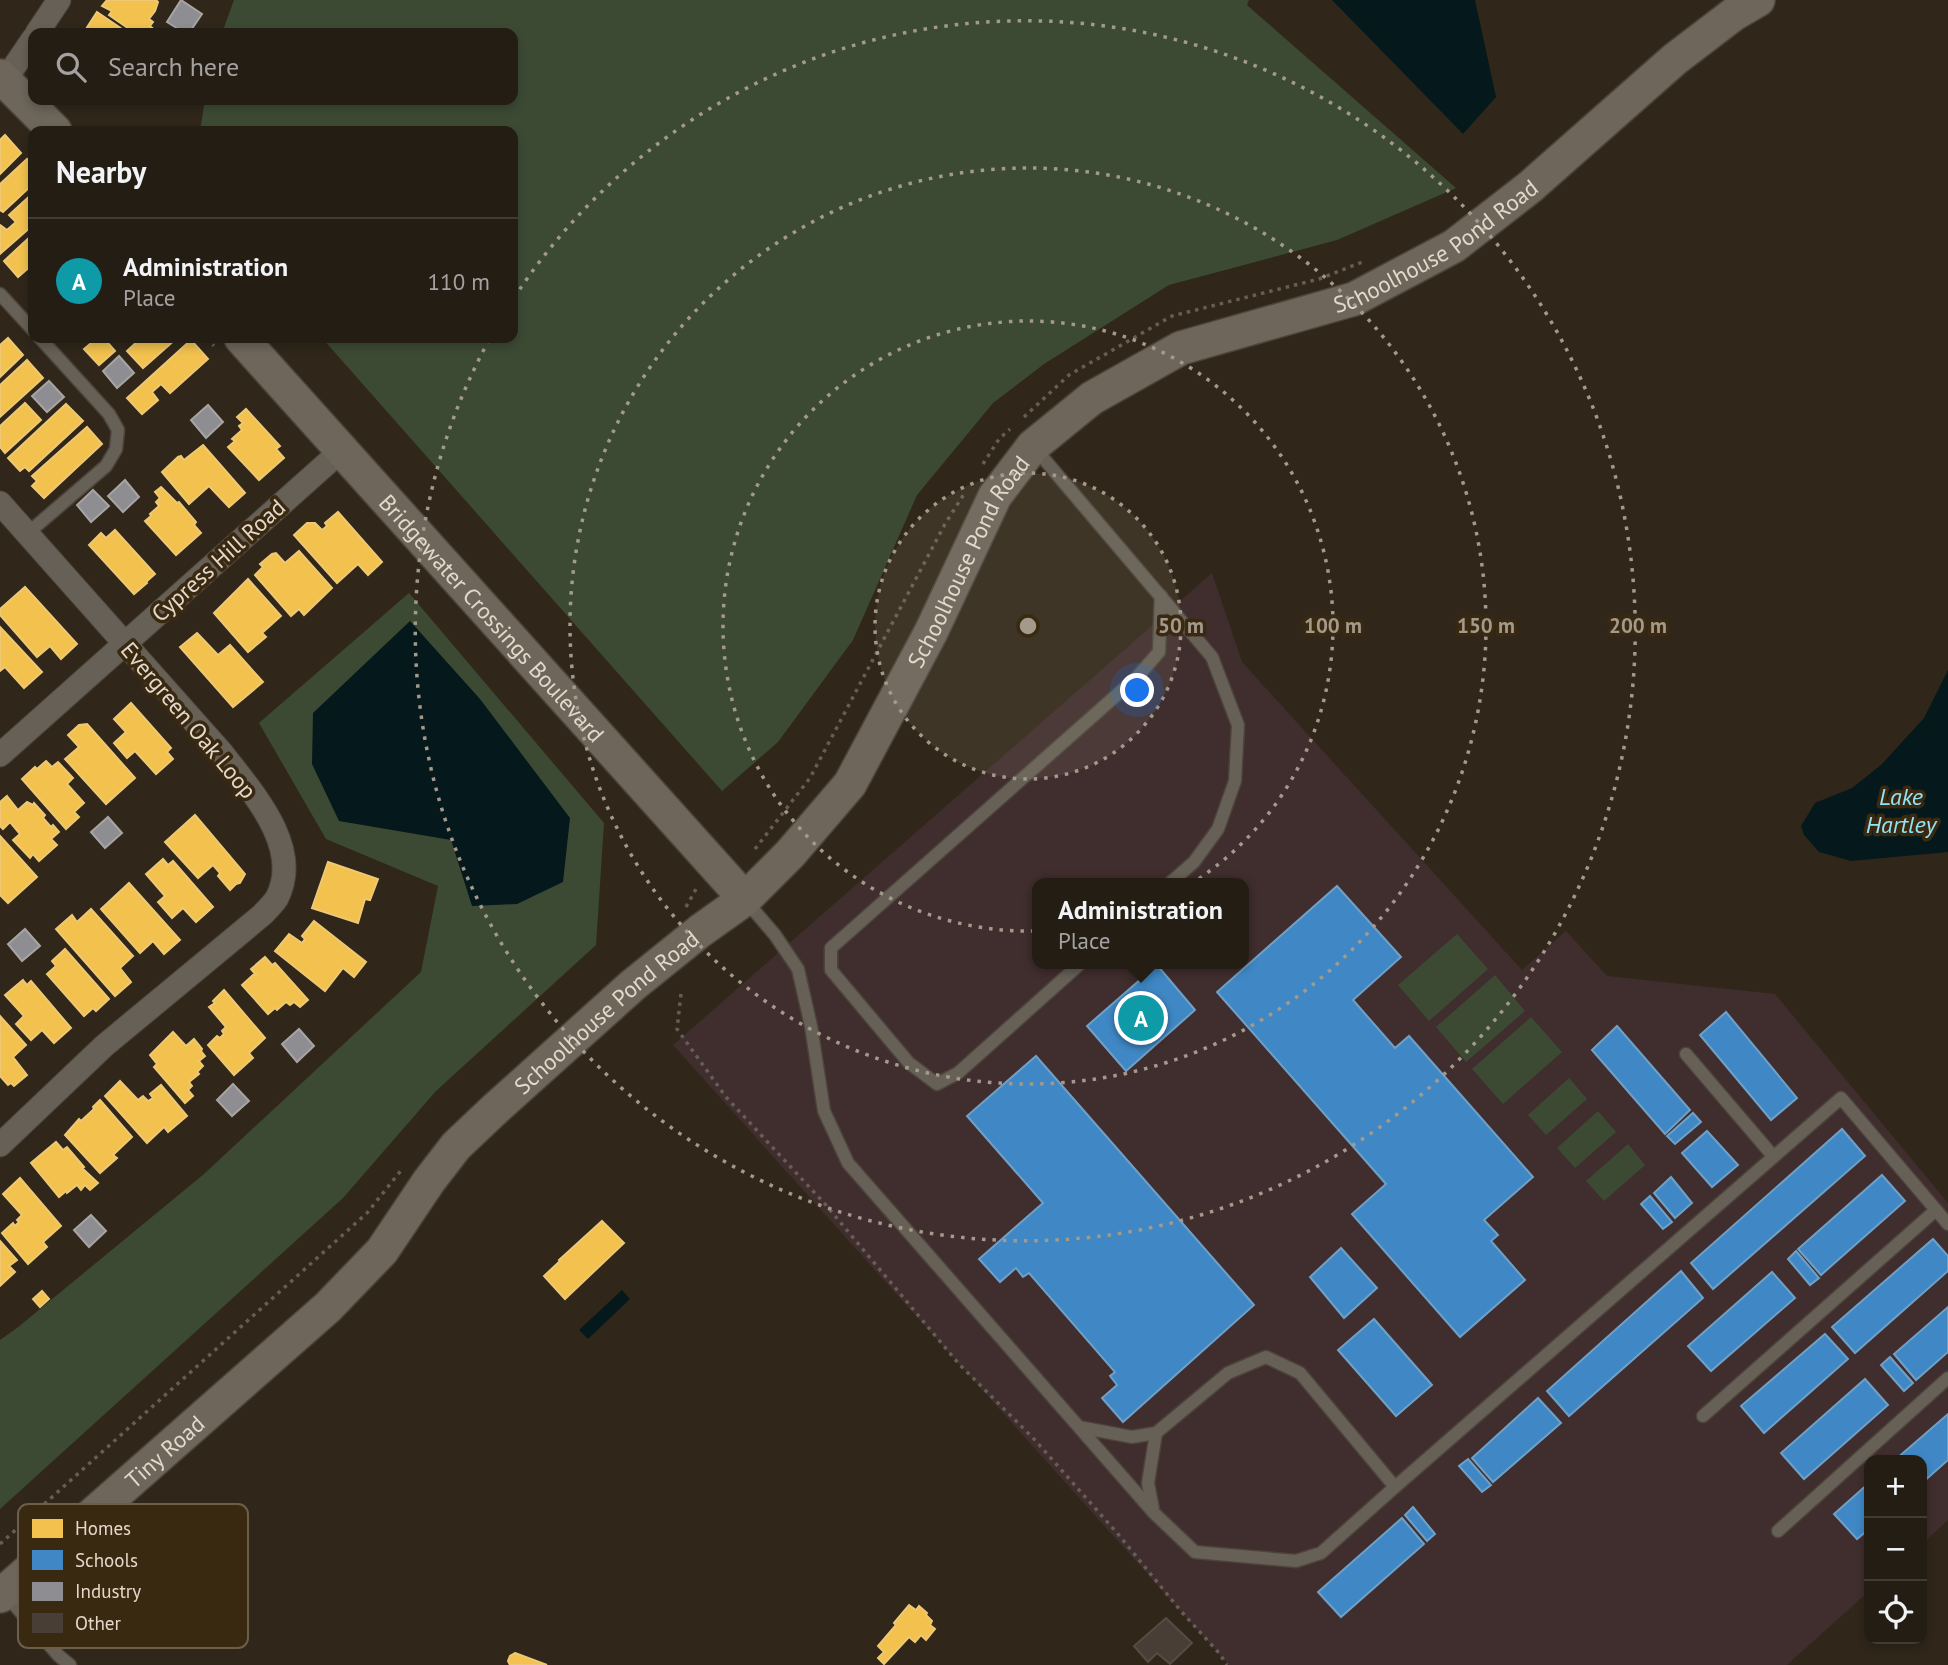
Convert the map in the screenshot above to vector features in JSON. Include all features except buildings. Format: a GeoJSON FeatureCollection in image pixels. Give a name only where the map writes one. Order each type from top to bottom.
{"type":"FeatureCollection","features":[{"type":"Feature","properties":{"kind":"street"},"geometry":{"type":"LineString","coordinates":[[40,28],[59,0]]}},
{"type":"Feature","properties":{"kind":"street","name":"Schoolhouse Pond Road"},"geometry":{"type":"LineString","coordinates":[[328,1307],[382,1251],[456,1146],[633,985],[700,931],[735,889],[790,854],[850,784],[931,632],[995,496],[1033,446],[1092,398],[1181,348],[1354,299],[1454,246],[1530,187],[1675,59],[1734,14],[1758,0]]}},
{"type":"Feature","properties":{"kind":"street"},"geometry":{"type":"LineString","coordinates":[[28,46],[3,78],[28,103]]}},
{"type":"Feature","properties":{"kind":"street"},"geometry":{"type":"LineString","coordinates":[[29,105],[50,126]]}},
{"type":"Feature","properties":{"kind":"street","name":"Bridgewater Crossings Boulevard"},"geometry":{"type":"LineString","coordinates":[[246,343],[735,889]]}},
{"type":"Feature","properties":{"kind":"street","name":"Cypress Hill Road"},"geometry":{"type":"LineString","coordinates":[[0,755],[342,450]]}},
{"type":"Feature","properties":{"kind":"street","name":"Evergreen Oak Loop"},"geometry":{"type":"LineString","coordinates":[[0,503],[222,753],[251,791],[281,842],[285,860],[284,880],[276,901],[104,1046],[0,1145]]}},
{"type":"Feature","properties":{"kind":"street","name":"Tiny Road"},"geometry":{"type":"LineString","coordinates":[[104,1504],[328,1307]]}},
{"type":"Feature","properties":{"kind":"street","name":"Tiny Road"},"geometry":{"type":"LineString","coordinates":[[2,1594],[18,1580]]}},
{"type":"Feature","properties":{"kind":"lane"},"geometry":{"type":"LineString","coordinates":[[0,293],[28,324]]}},
{"type":"Feature","properties":{"kind":"lane"},"geometry":{"type":"LineString","coordinates":[[28,533],[106,466],[116,449],[118,430],[109,414],[45,343]]}},
{"type":"Feature","properties":{"kind":"lane"},"geometry":{"type":"LineString","coordinates":[[1033,446],[1212,657],[1238,725],[1234,781],[1219,829],[1194,862],[1176,878]]}},
{"type":"Feature","properties":{"kind":"lane"},"geometry":{"type":"LineString","coordinates":[[1074,969],[958,1073],[937,1084],[909,1063],[831,970],[831,948],[1137,677],[1159,652],[1161,596]]}},
{"type":"Feature","properties":{"kind":"lane"},"geometry":{"type":"LineString","coordinates":[[735,889],[775,935],[798,968],[811,1026],[824,1111],[848,1163],[1154,1513],[1195,1552],[1296,1561],[1321,1553],[1841,1098],[1948,1224]]}},
{"type":"Feature","properties":{"kind":"lane"},"geometry":{"type":"LineString","coordinates":[[1686,1054],[1773,1156]]}},
{"type":"Feature","properties":{"kind":"lane"},"geometry":{"type":"LineString","coordinates":[[1703,1416],[1936,1210]]}},
{"type":"Feature","properties":{"kind":"lane"},"geometry":{"type":"LineString","coordinates":[[1079,1427],[1132,1437],[1156,1433],[1228,1373],[1266,1357],[1300,1373],[1395,1487]]}},
{"type":"Feature","properties":{"kind":"lane"},"geometry":{"type":"LineString","coordinates":[[1778,1531],[1948,1378]]}},
{"type":"Feature","properties":{"kind":"lane"},"geometry":{"type":"LineString","coordinates":[[1154,1513],[1147,1483],[1156,1433]]}},
{"type":"Feature","properties":{"kind":"lane"},"geometry":{"type":"LineString","coordinates":[[2,1594],[18,1611]]}},
{"type":"Feature","properties":{"kind":"lane"},"geometry":{"type":"LineString","coordinates":[[52,1648],[70,1665]]}},
{"type":"Feature","properties":{"kind":"path"},"geometry":{"type":"LineString","coordinates":[[979,471],[999,439],[1069,375],[1172,316],[1319,279],[1367,260]]}},
{"type":"Feature","properties":{"kind":"path"},"geometry":{"type":"LineString","coordinates":[[684,911],[696,889],[735,889],[749,857],[810,778],[945,524],[965,492]]}},
{"type":"Feature","properties":{"kind":"path"},"geometry":{"type":"LineString","coordinates":[[681,994],[677,1029],[726,1097],[825,1204],[959,1364],[1034,1439],[1227,1665]]}},
{"type":"Feature","properties":{"kind":"path"},"geometry":{"type":"LineString","coordinates":[[44,1504],[367,1213],[408,1163]]}},
{"type":"Feature","properties":{"kind":"path"},"geometry":{"type":"LineString","coordinates":[[0,1544],[18,1528]]}},
{"type":"Feature","properties":{"kind":"shaded area"},"geometry":{"type":"Polygon","coordinates":[[[1212,573],[1242,662],[1522,970],[1566,931],[1607,976],[1775,994],[1948,1203],[1948,1520],[1927,1539],[1927,1455],[1864,1455],[1864,1596],[1787,1665],[1229,1665],[673,1045],[1212,573]]]}},
{"type":"Feature","properties":{"kind":"green space"},"geometry":{"type":"Polygon","coordinates":[[[234,0],[1249,0],[1247,5],[1456,188],[1337,240],[1169,285],[1044,364],[993,403],[917,495],[853,640],[778,742],[722,791],[326,343],[518,343],[518,126],[201,126],[204,105],[518,105],[518,28],[224,28],[234,0]]]}},
{"type":"Feature","properties":{"kind":"green space"},"geometry":{"type":"Polygon","coordinates":[[[409,593],[604,823],[596,945],[436,1091],[343,1198],[0,1509],[0,1340],[204,1174],[421,972],[438,886],[326,839],[259,723],[409,593]]]}},
{"type":"Feature","properties":{"kind":"green space"},"geometry":{"type":"Polygon","coordinates":[[[1457,934],[1488,969],[1429,1021],[1398,985],[1457,934]]]}},
{"type":"Feature","properties":{"kind":"green space"},"geometry":{"type":"Polygon","coordinates":[[[1495,975],[1525,1011],[1466,1062],[1436,1027],[1495,975]]]}},
{"type":"Feature","properties":{"kind":"green space"},"geometry":{"type":"Polygon","coordinates":[[[1531,1017],[1562,1052],[1503,1104],[1472,1069],[1531,1017]]]}},
{"type":"Feature","properties":{"kind":"green space"},"geometry":{"type":"Polygon","coordinates":[[[1569,1078],[1587,1099],[1546,1135],[1528,1115],[1569,1078]]]}},
{"type":"Feature","properties":{"kind":"green space"},"geometry":{"type":"Polygon","coordinates":[[[1598,1111],[1616,1132],[1575,1168],[1557,1148],[1598,1111]]]}},
{"type":"Feature","properties":{"kind":"green space"},"geometry":{"type":"Polygon","coordinates":[[[1628,1144],[1645,1165],[1604,1201],[1586,1181],[1628,1144]]]}},
{"type":"Feature","properties":{"kind":"water"},"geometry":{"type":"Polygon","coordinates":[[[1332,0],[1475,0],[1496,97],[1463,134],[1332,0]]]}},
{"type":"Feature","properties":{"kind":"water"},"geometry":{"type":"Polygon","coordinates":[[[410,621],[480,699],[570,818],[563,882],[517,904],[472,906],[451,840],[339,821],[312,764],[313,713],[410,621]]]}},
{"type":"Feature","properties":{"kind":"water","name":"Lake Hartley"},"geometry":{"type":"Polygon","coordinates":[[[1948,670],[1948,852],[1851,861],[1819,852],[1804,835],[1801,826],[1815,803],[1852,788],[1881,765],[1924,718],[1948,670]]]}},
{"type":"Feature","properties":{"kind":"water"},"geometry":{"type":"Polygon","coordinates":[[[622,1290],[630,1299],[588,1339],[579,1330],[622,1290]]]}},
{"type":"Feature","properties":{"kind":"place","name":"Administration"},"geometry":{"type":"Point","coordinates":[1141,1018]}}]}
